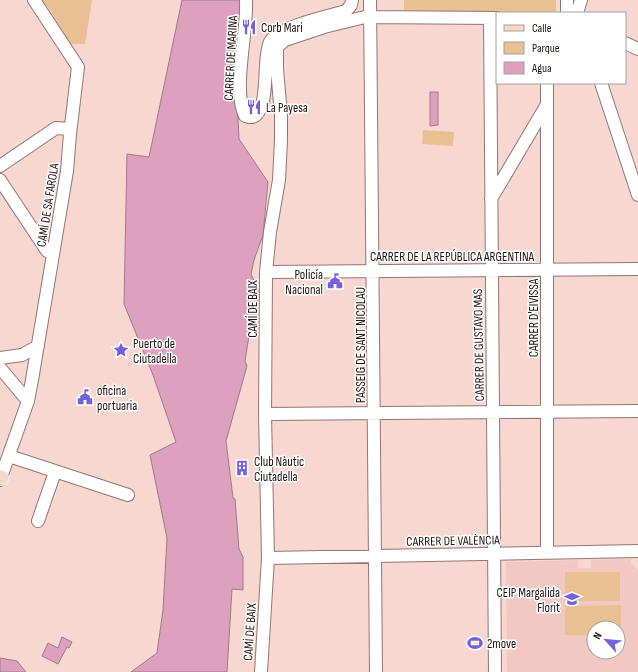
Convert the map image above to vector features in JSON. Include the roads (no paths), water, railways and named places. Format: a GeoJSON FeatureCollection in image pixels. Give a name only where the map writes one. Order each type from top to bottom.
{"type":"FeatureCollection","features":[{"type":"Feature","properties":{"kind":"street","name":"CAMÍ DE SA FAROLA"},"geometry":{"type":"LineString","coordinates":[[0,479],[28,401],[38,346],[50,256],[67,171],[70,129],[78,67],[34,0]]}},
{"type":"Feature","properties":{"kind":"street","name":"CARRER DE MARINA"},"geometry":{"type":"LineString","coordinates":[[246,0],[247,14],[241,73],[241,100],[245,116],[253,117],[258,114],[262,101],[266,76],[266,56],[270,41],[285,29],[346,11],[352,5],[352,0]]}},
{"type":"Feature","properties":{"kind":"street","name":"PASSEIG DE SANT NICOLAU"},"geometry":{"type":"LineString","coordinates":[[370,0],[376,672]]}},
{"type":"Feature","properties":{"kind":"street"},"geometry":{"type":"LineString","coordinates":[[567,0],[567,12]]}},
{"type":"Feature","properties":{"kind":"street"},"geometry":{"type":"LineString","coordinates":[[577,12],[581,0]]}},
{"type":"Feature","properties":{"kind":"street"},"geometry":{"type":"LineString","coordinates":[[370,17],[493,18]]}},
{"type":"Feature","properties":{"kind":"street","name":"CAMÍ DE BAIX"},"geometry":{"type":"LineString","coordinates":[[261,672],[268,558],[265,414],[266,272],[270,232],[278,180],[281,140],[281,115],[276,69],[277,47],[285,40],[324,27],[348,20],[370,17]]}},
{"type":"Feature","properties":{"kind":"street","name":"CARRER DE GUSTAVO MAS"},"geometry":{"type":"LineString","coordinates":[[493,18],[490,200],[495,672]]}},
{"type":"Feature","properties":{"kind":"street"},"geometry":{"type":"LineString","coordinates":[[626,43],[638,49]]}},
{"type":"Feature","properties":{"kind":"street","name":"CARRER D'EIVISSA"},"geometry":{"type":"LineString","coordinates":[[547,84],[547,552]]}},
{"type":"Feature","properties":{"kind":"street"},"geometry":{"type":"LineString","coordinates":[[601,84],[638,195]]}},
{"type":"Feature","properties":{"kind":"street"},"geometry":{"type":"LineString","coordinates":[[490,200],[546,106]]}},
{"type":"Feature","properties":{"kind":"street"},"geometry":{"type":"LineString","coordinates":[[0,166],[56,128],[70,129]]}},
{"type":"Feature","properties":{"kind":"street"},"geometry":{"type":"LineString","coordinates":[[0,180],[50,256]]}},
{"type":"Feature","properties":{"kind":"street","name":"CARRER DE LA REPÚBLICA ARGENTINA"},"geometry":{"type":"LineString","coordinates":[[266,272],[638,268]]}},
{"type":"Feature","properties":{"kind":"street"},"geometry":{"type":"LineString","coordinates":[[0,358],[22,355],[38,346]]}},
{"type":"Feature","properties":{"kind":"street"},"geometry":{"type":"LineString","coordinates":[[0,368],[28,401]]}},
{"type":"Feature","properties":{"kind":"street"},"geometry":{"type":"LineString","coordinates":[[265,414],[638,411]]}},
{"type":"Feature","properties":{"kind":"street"},"geometry":{"type":"LineString","coordinates":[[9,456],[128,495]]}},
{"type":"Feature","properties":{"kind":"street"},"geometry":{"type":"LineString","coordinates":[[38,521],[55,472]]}},
{"type":"Feature","properties":{"kind":"street","name":"CARRER DE VALÈNCIA"},"geometry":{"type":"LineString","coordinates":[[268,558],[638,551]]}},
{"type":"Feature","properties":{"kind":"water"},"geometry":{"type":"Polygon","coordinates":[[[182,0],[241,0],[236,79],[239,139],[268,182],[263,235],[254,260],[251,274],[258,289],[257,310],[251,323],[245,361],[247,366],[226,441],[233,498],[235,499],[239,549],[243,557],[243,590],[232,589],[227,672],[131,672],[157,653],[163,610],[167,538],[150,455],[176,442],[153,375],[124,304],[127,154],[149,157],[182,0]]]}},
{"type":"Feature","properties":{"kind":"water"},"geometry":{"type":"Polygon","coordinates":[[[430,92],[438,92],[438,125],[430,126],[430,92]]]}},
{"type":"Feature","properties":{"kind":"water"},"geometry":{"type":"Polygon","coordinates":[[[62,637],[72,642],[69,648],[67,647],[58,664],[42,656],[48,643],[58,648],[62,637]]]}},
{"type":"Feature","properties":{"kind":"water"},"geometry":{"type":"Polygon","coordinates":[[[0,658],[17,661],[26,672],[0,672],[0,658]]]}},
{"type":"Feature","properties":{"kind":"place","name":"Corb Mari"},"geometry":{"type":"Point","coordinates":[249,27]}},
{"type":"Feature","properties":{"kind":"place","name":"La Payesa"},"geometry":{"type":"Point","coordinates":[254,107]}},
{"type":"Feature","properties":{"kind":"place","name":"Policía Nacional"},"geometry":{"type":"Point","coordinates":[335,281]}},
{"type":"Feature","properties":{"kind":"place","name":"Puerto de Ciutadella"},"geometry":{"type":"Point","coordinates":[121,350]}},
{"type":"Feature","properties":{"kind":"place","name":"oficina portuaria"},"geometry":{"type":"Point","coordinates":[85,397]}},
{"type":"Feature","properties":{"kind":"place","name":"Club Nàutic Ciutadella"},"geometry":{"type":"Point","coordinates":[242,468]}},
{"type":"Feature","properties":{"kind":"place","name":"CEIP Margalida Florit"},"geometry":{"type":"Point","coordinates":[572,599]}},
{"type":"Feature","properties":{"kind":"place","name":"2move"},"geometry":{"type":"Point","coordinates":[475,643]}}]}
